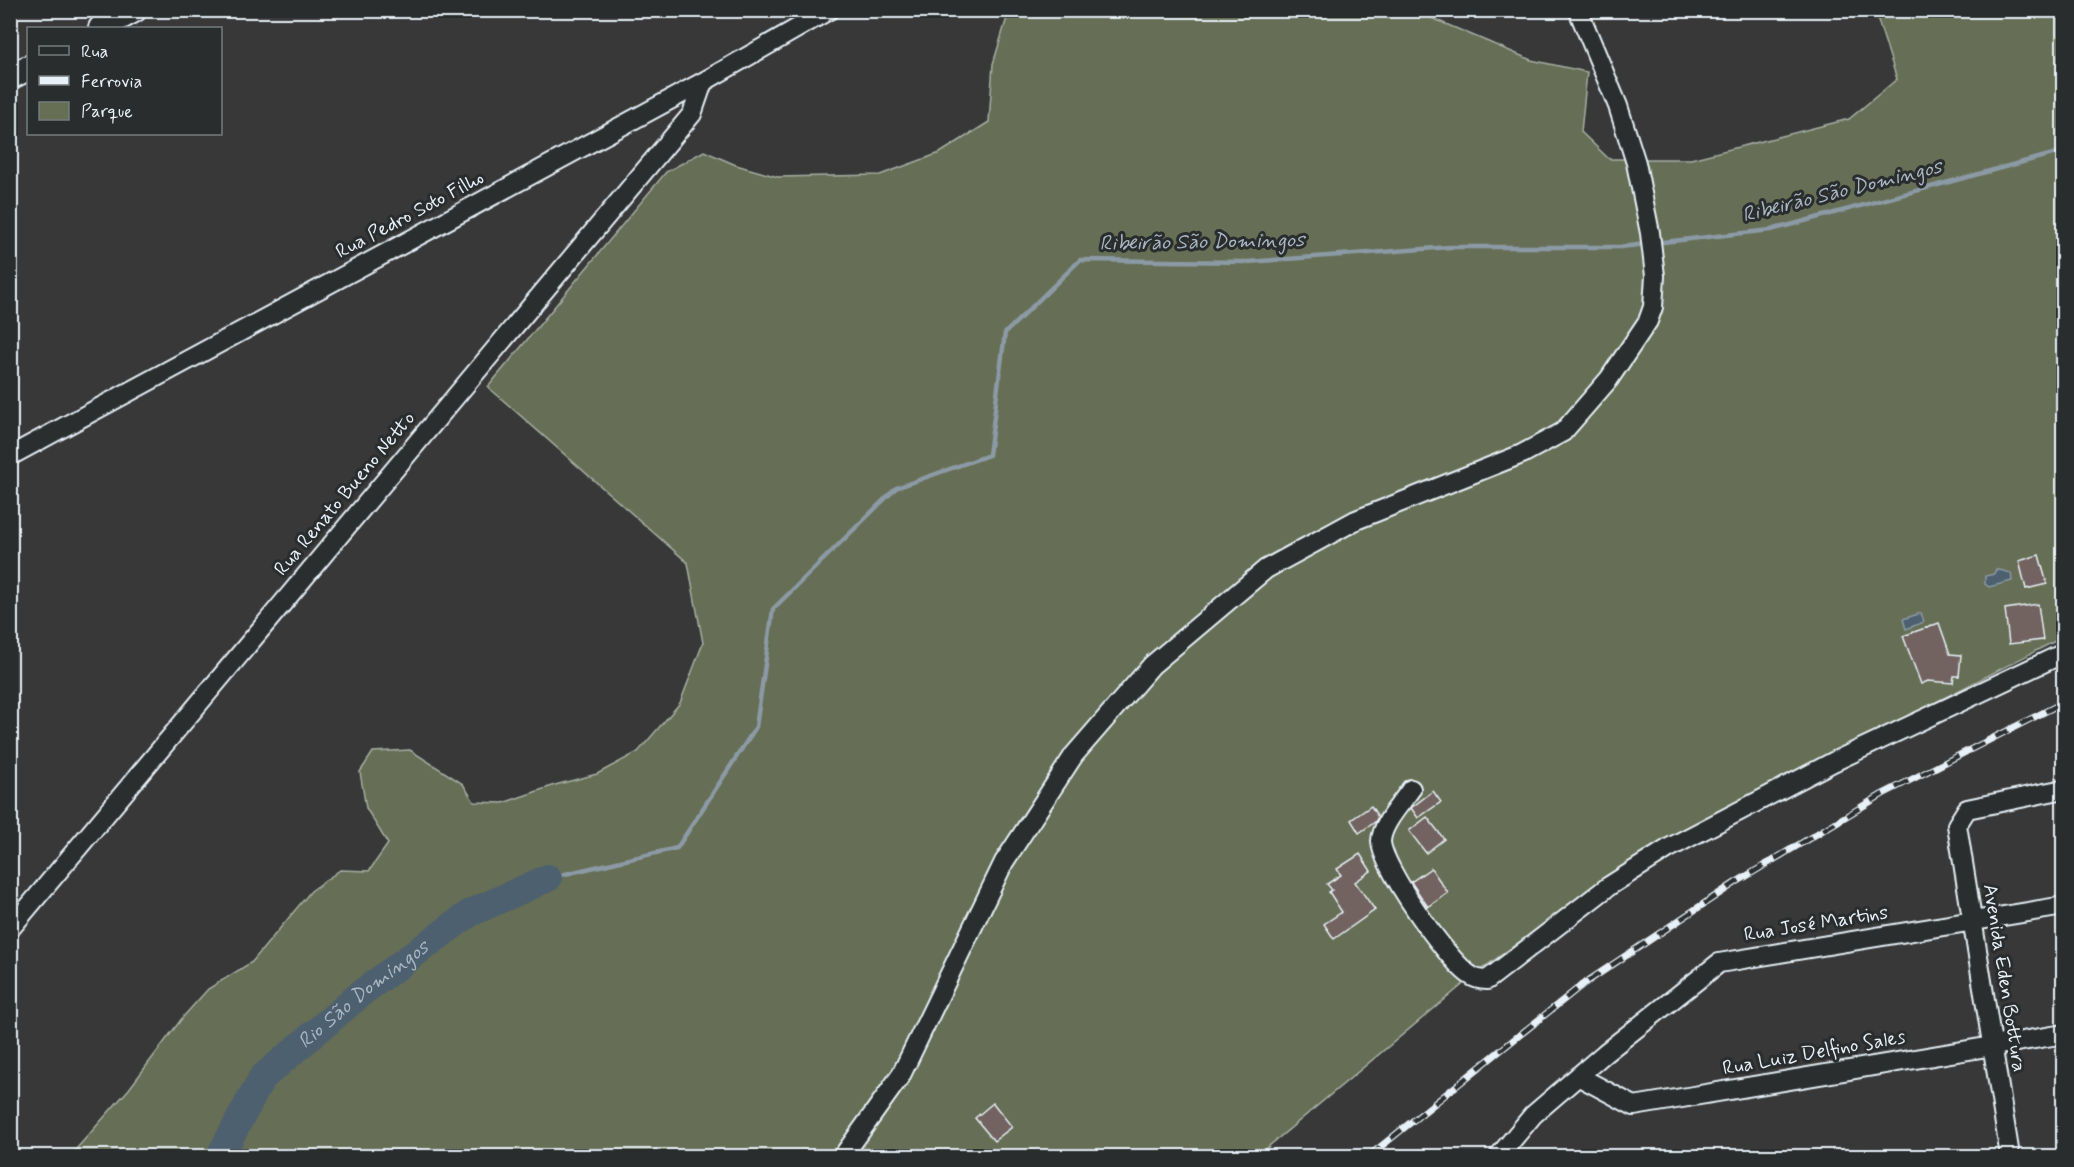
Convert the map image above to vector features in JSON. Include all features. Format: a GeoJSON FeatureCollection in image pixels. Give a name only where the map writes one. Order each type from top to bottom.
{"type":"FeatureCollection","features":[{"type":"Feature","properties":{"kind":"main road"},"geometry":{"type":"LineString","coordinates":[[103,27],[134,10]]}},
{"type":"Feature","properties":{"kind":"main road"},"geometry":{"type":"LineString","coordinates":[[10,77],[27,68]]}},
{"type":"Feature","properties":{"kind":"street","name":"Rua Pedro Soto Filho"},"geometry":{"type":"LineString","coordinates":[[10,456],[703,82],[830,10]]}},
{"type":"Feature","properties":{"kind":"street"},"geometry":{"type":"LineString","coordinates":[[843,1156],[901,1075],[1004,862],[1074,755],[1152,665],[1266,569],[1356,520],[1522,454],[1563,432],[1609,379],[1648,321],[1653,307],[1653,254],[1636,163],[1618,106],[1578,10]]}},
{"type":"Feature","properties":{"kind":"street","name":"Rua Renato Bueno Netto"},"geometry":{"type":"LineString","coordinates":[[10,929],[692,114],[703,82]]}},
{"type":"Feature","properties":{"kind":"street"},"geometry":{"type":"LineString","coordinates":[[1411,789],[1383,832],[1381,843],[1396,882],[1460,967],[1470,975],[1487,980],[1609,886],[1669,848],[1833,762],[2064,653]]}},
{"type":"Feature","properties":{"kind":"street","name":"Avenida Eden Bottura"},"geometry":{"type":"LineString","coordinates":[[2010,1156],[1957,825],[1967,809],[2064,789]]}},
{"type":"Feature","properties":{"kind":"street","name":"Rua José Martins"},"geometry":{"type":"LineString","coordinates":[[1499,1156],[1533,1115],[1605,1053],[1719,963],[2064,906]]}},
{"type":"Feature","properties":{"kind":"street","name":"Rua Luiz Delfino Sales"},"geometry":{"type":"LineString","coordinates":[[1578,1076],[1634,1106],[2064,1034]]}},
{"type":"Feature","properties":{"kind":"green space"},"geometry":{"type":"Polygon","coordinates":[[[1009,11],[1415,11],[1531,60],[1587,72],[1581,132],[1609,159],[1691,159],[1849,119],[1897,79],[1875,11],[2063,11],[2063,637],[1647,850],[1479,971],[1257,1156],[70,1156],[129,1089],[183,1017],[208,989],[252,962],[311,891],[340,870],[369,871],[388,844],[366,808],[360,772],[373,752],[410,750],[463,784],[474,802],[503,803],[555,785],[597,774],[638,752],[680,703],[703,643],[688,563],[488,387],[666,172],[704,151],[736,165],[778,177],[880,175],[940,153],[989,122],[993,64],[1009,11]]]}},
{"type":"Feature","properties":{"kind":"water"},"geometry":{"type":"Polygon","coordinates":[[[1996,569],[2011,573],[2012,581],[1989,587],[1985,584],[1985,576],[1994,574],[1996,569]]]}},
{"type":"Feature","properties":{"kind":"water"},"geometry":{"type":"Polygon","coordinates":[[[1921,613],[1924,622],[1906,629],[1903,619],[1921,613]]]}},
{"type":"Feature","properties":{"kind":"building"},"geometry":{"type":"Polygon","coordinates":[[[2039,555],[2047,584],[2026,589],[2019,561],[2039,555]]]}},
{"type":"Feature","properties":{"kind":"building"},"geometry":{"type":"Polygon","coordinates":[[[2038,604],[2043,640],[2009,644],[2005,609],[2038,604]]]}},
{"type":"Feature","properties":{"kind":"building"},"geometry":{"type":"Polygon","coordinates":[[[1939,623],[1950,654],[1961,655],[1959,676],[1954,676],[1953,683],[1928,681],[1921,684],[1903,636],[1939,623]]]}},
{"type":"Feature","properties":{"kind":"building"},"geometry":{"type":"Polygon","coordinates":[[[1433,791],[1441,802],[1418,818],[1411,808],[1433,791]]]}},
{"type":"Feature","properties":{"kind":"building"},"geometry":{"type":"Polygon","coordinates":[[[1371,806],[1378,817],[1375,822],[1359,833],[1351,820],[1371,806]]]}},
{"type":"Feature","properties":{"kind":"building"},"geometry":{"type":"Polygon","coordinates":[[[1427,817],[1444,839],[1426,853],[1409,831],[1427,817]]]}},
{"type":"Feature","properties":{"kind":"building"},"geometry":{"type":"Polygon","coordinates":[[[1360,854],[1371,871],[1355,882],[1375,910],[1334,939],[1324,924],[1342,912],[1329,892],[1332,890],[1327,884],[1341,875],[1337,869],[1360,854]]]}},
{"type":"Feature","properties":{"kind":"building"},"geometry":{"type":"Polygon","coordinates":[[[1431,868],[1448,893],[1428,907],[1411,882],[1431,868]]]}},
{"type":"Feature","properties":{"kind":"building"},"geometry":{"type":"Polygon","coordinates":[[[993,1103],[1012,1127],[994,1141],[975,1118],[993,1103]]]}},
{"type":"Feature","properties":{"kind":"waterway","name":"Ribeirão São Domingos"},"geometry":{"type":"LineString","coordinates":[[1654,243],[1771,230],[2064,151]]}},
{"type":"Feature","properties":{"kind":"waterway","name":"Ribeirão São Domingos"},"geometry":{"type":"LineString","coordinates":[[548,878],[677,848],[756,727],[773,609],[896,488],[989,455],[1005,333],[1080,260],[1247,262],[1450,247],[1621,247],[1646,244]]}},
{"type":"Feature","properties":{"kind":"waterway","name":"Rio São Domingos"},"geometry":{"type":"LineString","coordinates":[[220,1156],[262,1078],[364,991],[470,913],[548,878]]}},
{"type":"Feature","properties":{"kind":"railway"},"geometry":{"type":"LineString","coordinates":[[1369,1156],[1582,985],[1735,883],[1883,794],[2064,702]]}}]}
